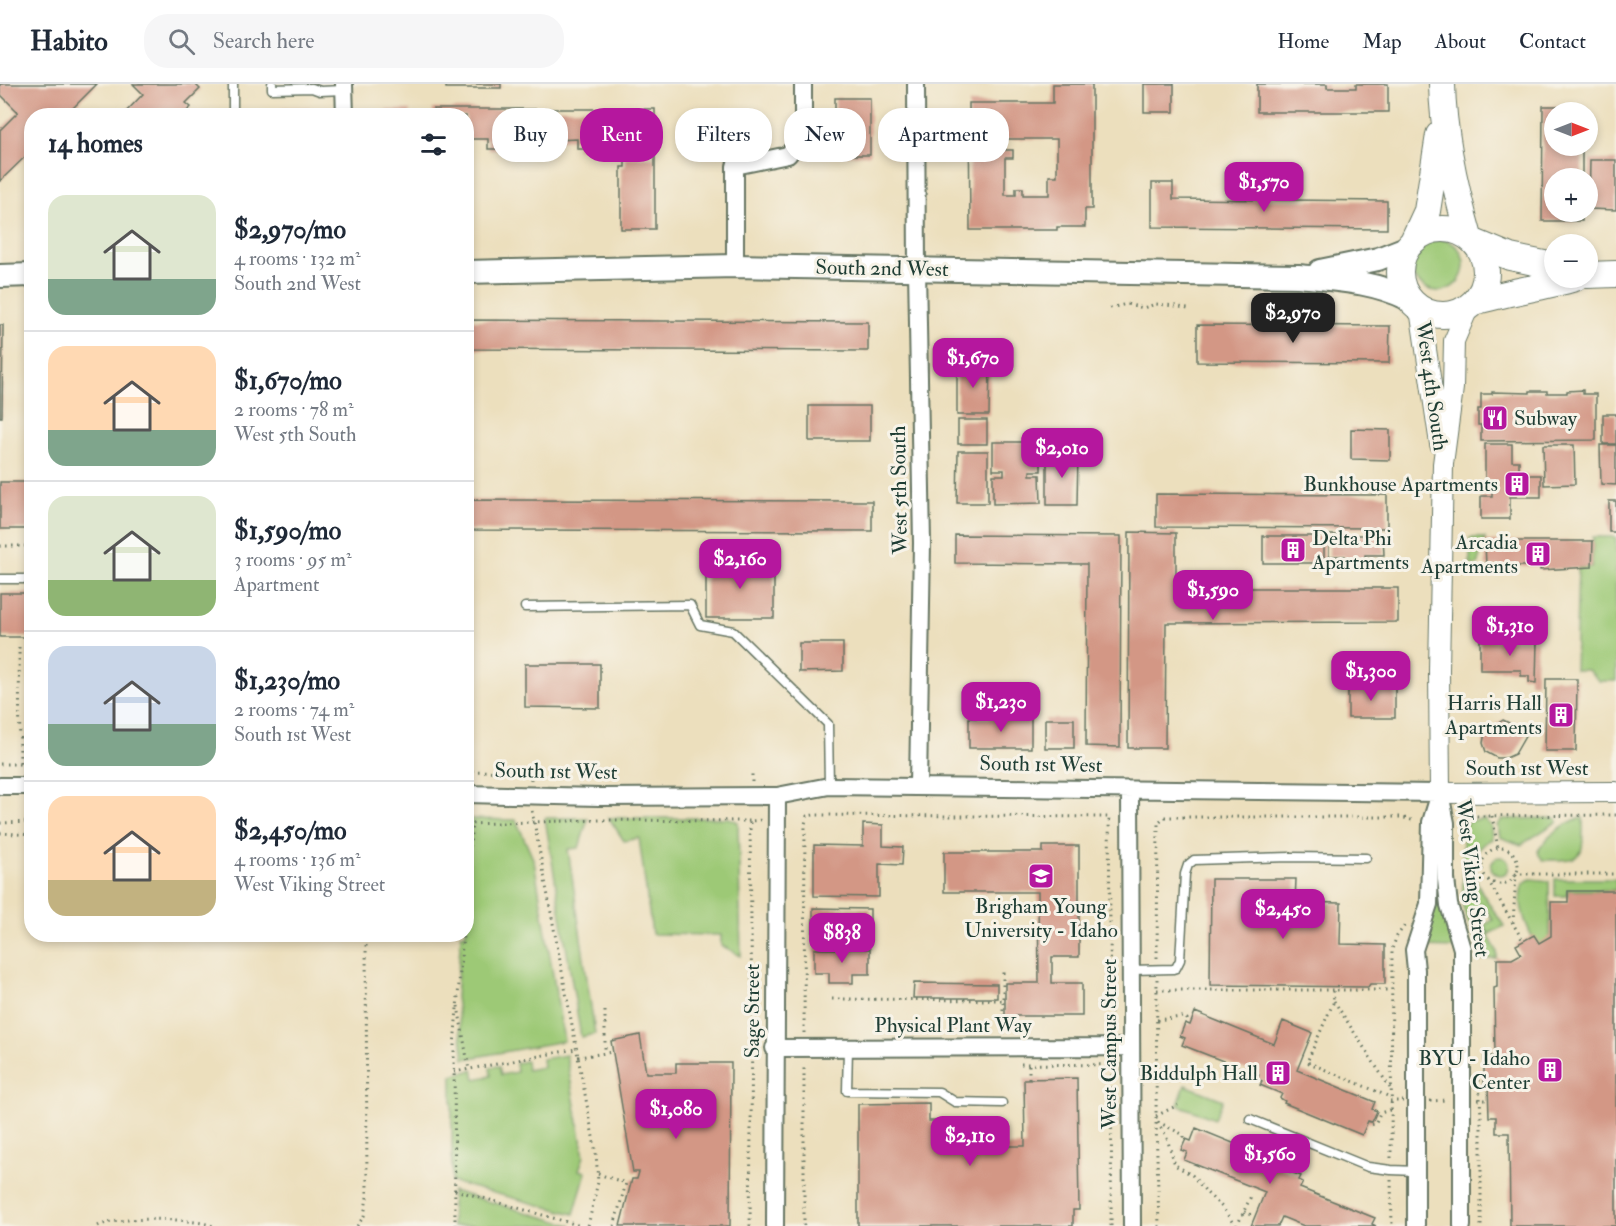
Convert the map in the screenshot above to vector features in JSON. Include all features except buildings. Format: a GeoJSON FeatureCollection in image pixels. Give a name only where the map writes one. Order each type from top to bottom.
{"type":"FeatureCollection","features":[{"type":"Feature","properties":{"kind":"main road"},"geometry":{"type":"LineString","coordinates":[[1443,96],[1457,196],[1472,240],[1480,250],[1486,272],[1480,293],[1471,304]]}},
{"type":"Feature","properties":{"kind":"main road"},"geometry":{"type":"LineString","coordinates":[[1443,96],[1431,195],[1427,211],[1401,261],[1402,288],[1415,304],[1432,314],[1445,315],[1509,291],[1544,287]]}},
{"type":"Feature","properties":{"kind":"main road"},"geometry":{"type":"LineString","coordinates":[[1410,244],[1424,232],[1448,228],[1510,256],[1544,264]]}},
{"type":"Feature","properties":{"kind":"main road","name":"South 2nd West"},"geometry":{"type":"LineString","coordinates":[[1298,276],[1378,259],[1410,244]]}},
{"type":"Feature","properties":{"kind":"main road","name":"South 2nd West"},"geometry":{"type":"LineString","coordinates":[[474,272],[735,266],[1298,276],[1372,284],[1391,290],[1415,304]]}},
{"type":"Feature","properties":{"kind":"main road"},"geometry":{"type":"LineString","coordinates":[[1598,275],[1616,274]]}},
{"type":"Feature","properties":{"kind":"main road"},"geometry":{"type":"LineString","coordinates":[[0,276],[24,275]]}},
{"type":"Feature","properties":{"kind":"street"},"geometry":{"type":"LineString","coordinates":[[735,266],[735,166],[788,155],[803,136],[803,84]]}},
{"type":"Feature","properties":{"kind":"street","name":"West 5th South"},"geometry":{"type":"LineString","coordinates":[[916,84],[922,543],[918,786]]}},
{"type":"Feature","properties":{"kind":"street"},"geometry":{"type":"LineString","coordinates":[[344,87],[345,108]]}},
{"type":"Feature","properties":{"kind":"street","name":"West 4th South"},"geometry":{"type":"LineString","coordinates":[[1415,304],[1443,464]]}},
{"type":"Feature","properties":{"kind":"street","name":"West 4th South"},"geometry":{"type":"LineString","coordinates":[[1440,793],[1438,682],[1443,464],[1454,388],[1454,340],[1471,304]]}},
{"type":"Feature","properties":{"kind":"street"},"geometry":{"type":"LineString","coordinates":[[0,786],[24,786]]}},
{"type":"Feature","properties":{"kind":"street","name":"South 1st West"},"geometry":{"type":"LineString","coordinates":[[474,794],[599,797],[777,796],[829,786],[1440,793],[1616,792]]}},
{"type":"Feature","properties":{"kind":"street","name":"West Campus Street"},"geometry":{"type":"LineString","coordinates":[[1130,790],[1132,1226]]}},
{"type":"Feature","properties":{"kind":"street","name":"West Viking Street"},"geometry":{"type":"LineString","coordinates":[[1440,793],[1446,823],[1446,879],[1449,906],[1462,949],[1462,1226]]}},
{"type":"Feature","properties":{"kind":"street","name":"West Viking Street"},"geometry":{"type":"LineString","coordinates":[[1416,1226],[1416,970],[1414,950],[1429,904],[1431,822],[1440,793]]}},
{"type":"Feature","properties":{"kind":"street","name":"Sage Street"},"geometry":{"type":"LineString","coordinates":[[775,1226],[774,1048],[777,796]]}},
{"type":"Feature","properties":{"kind":"street","name":"Physical Plant Way"},"geometry":{"type":"LineString","coordinates":[[774,1048],[1131,1047]]}},
{"type":"Feature","properties":{"kind":"lane"},"geometry":{"type":"LineString","coordinates":[[233,84],[233,108]]}},
{"type":"Feature","properties":{"kind":"lane"},"geometry":{"type":"LineString","coordinates":[[272,84],[272,89],[312,86],[320,91],[344,87]]}},
{"type":"Feature","properties":{"kind":"lane"},"geometry":{"type":"LineString","coordinates":[[0,579],[24,579]]}},
{"type":"Feature","properties":{"kind":"lane"},"geometry":{"type":"LineString","coordinates":[[525,608],[690,605],[700,625],[732,631],[828,724],[829,786]]}},
{"type":"Feature","properties":{"kind":"lane"},"geometry":{"type":"LineString","coordinates":[[1131,970],[1176,968],[1180,960],[1185,874],[1188,865],[1194,860],[1291,857],[1366,858]]}},
{"type":"Feature","properties":{"kind":"lane"},"geometry":{"type":"LineString","coordinates":[[848,1048],[847,1091],[939,1092],[955,1102],[1002,1103]]}},
{"type":"Feature","properties":{"kind":"lane"},"geometry":{"type":"LineString","coordinates":[[1250,1119],[1359,1164],[1391,1170],[1416,1171]]}},
{"type":"Feature","properties":{"kind":"path"},"geometry":{"type":"LineString","coordinates":[[1110,308],[1127,304],[1143,308],[1156,304],[1191,310]]}},
{"type":"Feature","properties":{"kind":"path"},"geometry":{"type":"LineString","coordinates":[[0,546],[24,546]]}},
{"type":"Feature","properties":{"kind":"path"},"geometry":{"type":"LineString","coordinates":[[0,764],[21,764],[18,647]]}},
{"type":"Feature","properties":{"kind":"path"},"geometry":{"type":"LineString","coordinates":[[474,771],[531,772],[531,783]]}},
{"type":"Feature","properties":{"kind":"path"},"geometry":{"type":"LineString","coordinates":[[531,809],[596,1153],[598,1182],[588,1226]]}},
{"type":"Feature","properties":{"kind":"path"},"geometry":{"type":"LineString","coordinates":[[804,1226],[805,816],[912,815],[1109,817],[1112,1047],[1111,1226]]}},
{"type":"Feature","properties":{"kind":"path"},"geometry":{"type":"LineString","coordinates":[[1458,829],[1462,821],[1468,817],[1616,815]]}},
{"type":"Feature","properties":{"kind":"path"},"geometry":{"type":"LineString","coordinates":[[1492,816],[1498,848]]}},
{"type":"Feature","properties":{"kind":"path"},"geometry":{"type":"LineString","coordinates":[[1159,1226],[1156,1121],[1158,823],[1164,817],[1407,817],[1419,822]]}},
{"type":"Feature","properties":{"kind":"path"},"geometry":{"type":"LineString","coordinates":[[474,824],[600,820],[750,821],[769,819]]}},
{"type":"Feature","properties":{"kind":"path"},"geometry":{"type":"LineString","coordinates":[[750,821],[752,1047],[750,1226]]}},
{"type":"Feature","properties":{"kind":"path"},"geometry":{"type":"LineString","coordinates":[[0,823],[24,822]]}},
{"type":"Feature","properties":{"kind":"path"},"geometry":{"type":"LineString","coordinates":[[0,833],[24,834]]}},
{"type":"Feature","properties":{"kind":"path"},"geometry":{"type":"LineString","coordinates":[[1513,923],[1518,863],[1516,857],[1508,849],[1490,850],[1483,860],[1483,872],[1523,941]]}},
{"type":"Feature","properties":{"kind":"path"},"geometry":{"type":"LineString","coordinates":[[1486,877],[1490,881],[1502,884],[1508,882],[1516,874],[1616,874]]}},
{"type":"Feature","properties":{"kind":"path"},"geometry":{"type":"LineString","coordinates":[[1392,1226],[1390,1088],[1392,949],[1397,936],[1409,920]]}},
{"type":"Feature","properties":{"kind":"path"},"geometry":{"type":"LineString","coordinates":[[357,1226],[364,1216],[367,1197],[366,942]]}},
{"type":"Feature","properties":{"kind":"path"},"geometry":{"type":"LineString","coordinates":[[455,1226],[454,1072],[462,942]]}},
{"type":"Feature","properties":{"kind":"path"},"geometry":{"type":"LineString","coordinates":[[1003,969],[1003,1048]]}},
{"type":"Feature","properties":{"kind":"path"},"geometry":{"type":"LineString","coordinates":[[1157,990],[1391,990]]}},
{"type":"Feature","properties":{"kind":"path"},"geometry":{"type":"LineString","coordinates":[[1334,991],[1334,1001],[1307,1062],[1390,1099],[1489,1100]]}},
{"type":"Feature","properties":{"kind":"path"},"geometry":{"type":"LineString","coordinates":[[832,999],[1003,1000]]}},
{"type":"Feature","properties":{"kind":"path"},"geometry":{"type":"LineString","coordinates":[[1334,1001],[1390,1088]]}},
{"type":"Feature","properties":{"kind":"path"},"geometry":{"type":"LineString","coordinates":[[458,1002],[469,1070]]}},
{"type":"Feature","properties":{"kind":"path"},"geometry":{"type":"LineString","coordinates":[[605,1011],[605,1053]]}},
{"type":"Feature","properties":{"kind":"path"},"geometry":{"type":"LineString","coordinates":[[1157,1020],[1182,1017],[1187,1019],[1187,1024]]}},
{"type":"Feature","properties":{"kind":"path"},"geometry":{"type":"LineString","coordinates":[[454,1072],[577,1049]]}},
{"type":"Feature","properties":{"kind":"path"},"geometry":{"type":"LineString","coordinates":[[578,1057],[613,1052]]}},
{"type":"Feature","properties":{"kind":"path"},"geometry":{"type":"LineString","coordinates":[[1029,1065],[1029,1079]]}},
{"type":"Feature","properties":{"kind":"path"},"geometry":{"type":"LineString","coordinates":[[1479,1076],[1481,1226]]}},
{"type":"Feature","properties":{"kind":"path"},"geometry":{"type":"LineString","coordinates":[[1156,1116],[1178,1105]]}},
{"type":"Feature","properties":{"kind":"path"},"geometry":{"type":"LineString","coordinates":[[1370,1121],[1370,1125],[1375,1124],[1380,1113],[1390,1110]]}},
{"type":"Feature","properties":{"kind":"path"},"geometry":{"type":"LineString","coordinates":[[1156,1121],[1184,1135],[1184,1142]]}},
{"type":"Feature","properties":{"kind":"path"},"geometry":{"type":"LineString","coordinates":[[1156,1121],[1166,1135],[1175,1165],[1192,1175],[1223,1208],[1236,1226],[1251,1196]]}},
{"type":"Feature","properties":{"kind":"path"},"geometry":{"type":"LineString","coordinates":[[598,1174],[628,1184],[615,1226]]}},
{"type":"Feature","properties":{"kind":"path"},"geometry":{"type":"LineString","coordinates":[[455,1190],[581,1226]]}},
{"type":"Feature","properties":{"kind":"path"},"geometry":{"type":"LineString","coordinates":[[1244,1212],[1255,1216]]}},
{"type":"Feature","properties":{"kind":"path"},"geometry":{"type":"LineString","coordinates":[[98,1226],[112,1221],[165,1220],[187,1220],[213,1226]]}},
{"type":"Feature","properties":{"kind":"green space"},"geometry":{"type":"Polygon","coordinates":[[[1433,239],[1443,239],[1457,246],[1464,265],[1457,284],[1443,291],[1433,291],[1423,287],[1416,280],[1412,270],[1412,260],[1416,250],[1423,243],[1433,239]]]}},
{"type":"Feature","properties":{"kind":"green space"},"geometry":{"type":"Polygon","coordinates":[[[1593,537],[1616,537],[1616,681],[1599,681],[1588,670],[1575,670],[1578,568],[1592,567],[1593,537]]]}},
{"type":"Feature","properties":{"kind":"green space"},"geometry":{"type":"Polygon","coordinates":[[[1470,538],[1485,538],[1485,551],[1480,551],[1477,565],[1470,563],[1470,538]]]}},
{"type":"Feature","properties":{"kind":"green space"},"geometry":{"type":"Polygon","coordinates":[[[545,818],[588,818],[579,848],[568,849],[595,1034],[581,1037],[545,818]]]}},
{"type":"Feature","properties":{"kind":"green space"},"geometry":{"type":"Polygon","coordinates":[[[609,818],[729,818],[738,822],[741,956],[721,945],[721,935],[652,934],[639,838],[624,841],[609,818]]]}},
{"type":"Feature","properties":{"kind":"green space"},"geometry":{"type":"Polygon","coordinates":[[[1556,818],[1558,821],[1521,845],[1500,837],[1497,825],[1503,819],[1556,818]]]}},
{"type":"Feature","properties":{"kind":"green space"},"geometry":{"type":"Polygon","coordinates":[[[1583,818],[1583,842],[1579,855],[1567,859],[1543,860],[1538,851],[1546,840],[1561,827],[1583,818]]]}},
{"type":"Feature","properties":{"kind":"green space"},"geometry":{"type":"Polygon","coordinates":[[[474,819],[516,820],[534,861],[564,1041],[464,1059],[456,997],[460,942],[474,942],[474,819]]]}},
{"type":"Feature","properties":{"kind":"green space"},"geometry":{"type":"Polygon","coordinates":[[[1484,819],[1491,826],[1492,839],[1480,847],[1474,857],[1473,868],[1482,892],[1504,926],[1489,934],[1484,925],[1493,920],[1482,903],[1473,909],[1497,951],[1497,959],[1480,961],[1475,939],[1463,908],[1463,828],[1469,821],[1484,819]]]}},
{"type":"Feature","properties":{"kind":"green space"},"geometry":{"type":"Polygon","coordinates":[[[1500,857],[1506,860],[1509,866],[1506,872],[1500,875],[1494,872],[1491,866],[1494,860],[1500,857]]]}},
{"type":"Feature","properties":{"kind":"green space"},"geometry":{"type":"Polygon","coordinates":[[[1531,879],[1549,881],[1550,938],[1538,945],[1529,931],[1522,910],[1521,891],[1525,883],[1531,879]]]}},
{"type":"Feature","properties":{"kind":"green space"},"geometry":{"type":"Polygon","coordinates":[[[1555,879],[1616,879],[1616,890],[1567,890],[1567,896],[1555,896],[1555,879]]]}},
{"type":"Feature","properties":{"kind":"green space"},"geometry":{"type":"Polygon","coordinates":[[[1436,897],[1441,897],[1456,948],[1421,947],[1436,897]]]}},
{"type":"Feature","properties":{"kind":"green space"},"geometry":{"type":"Polygon","coordinates":[[[566,1055],[584,1156],[579,1170],[586,1172],[574,1214],[452,1182],[452,1075],[473,1070],[475,1079],[491,1076],[490,1067],[499,1066],[501,1075],[517,1072],[516,1063],[526,1061],[527,1070],[543,1067],[542,1059],[566,1055]]]}},
{"type":"Feature","properties":{"kind":"green space"},"geometry":{"type":"Polygon","coordinates":[[[1185,1085],[1223,1100],[1215,1119],[1178,1105],[1185,1085]]]}},
{"type":"Feature","properties":{"kind":"green space"},"geometry":{"type":"Polygon","coordinates":[[[452,1191],[571,1225],[571,1226],[452,1226],[452,1191]]]}},
{"type":"Feature","properties":{"kind":"place","name":"Subway"},"geometry":{"type":"Point","coordinates":[1495,418]}},
{"type":"Feature","properties":{"kind":"place","name":"Bunkhouse Apartments"},"geometry":{"type":"Point","coordinates":[1517,484]}},
{"type":"Feature","properties":{"kind":"place","name":"Delta Phi Apartments"},"geometry":{"type":"Point","coordinates":[1293,550]}},
{"type":"Feature","properties":{"kind":"place","name":"Arcadia Apartments"},"geometry":{"type":"Point","coordinates":[1538,554]}},
{"type":"Feature","properties":{"kind":"place","name":"Harris Hall Apartments"},"geometry":{"type":"Point","coordinates":[1561,715]}},
{"type":"Feature","properties":{"kind":"place","name":"Brigham Young University - Idaho"},"geometry":{"type":"Point","coordinates":[1041,876]}},
{"type":"Feature","properties":{"kind":"place","name":"BYU - Idaho Center"},"geometry":{"type":"Point","coordinates":[1550,1070]}},
{"type":"Feature","properties":{"kind":"place","name":"Biddulph Hall"},"geometry":{"type":"Point","coordinates":[1278,1073]}}]}
